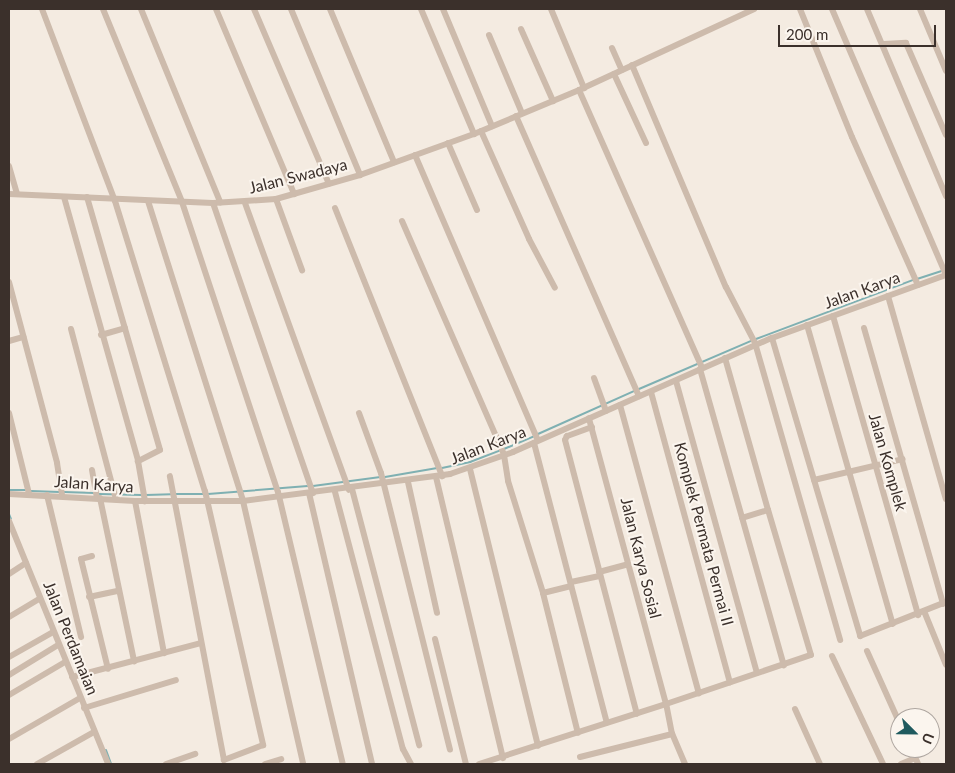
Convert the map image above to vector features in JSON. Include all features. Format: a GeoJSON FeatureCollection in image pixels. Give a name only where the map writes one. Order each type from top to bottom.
{"type":"FeatureCollection","features":[{"type":"Feature","properties":{"kind":"street"},"geometry":{"type":"LineString","coordinates":[[42,9],[115,201],[206,496],[263,746],[224,762],[170,476]]}},
{"type":"Feature","properties":{"kind":"street"},"geometry":{"type":"LineString","coordinates":[[103,9],[182,202],[276,484],[343,764]]}},
{"type":"Feature","properties":{"kind":"street"},"geometry":{"type":"LineString","coordinates":[[141,9],[216,203],[309,481],[372,764]]}},
{"type":"Feature","properties":{"kind":"street"},"geometry":{"type":"LineString","coordinates":[[216,9],[294,194]]}},
{"type":"Feature","properties":{"kind":"street"},"geometry":{"type":"LineString","coordinates":[[254,9],[328,184]]}},
{"type":"Feature","properties":{"kind":"street"},"geometry":{"type":"LineString","coordinates":[[291,9],[360,174]]}},
{"type":"Feature","properties":{"kind":"street"},"geometry":{"type":"LineString","coordinates":[[330,9],[394,162]]}},
{"type":"Feature","properties":{"kind":"street"},"geometry":{"type":"LineString","coordinates":[[421,9],[474,134]]}},
{"type":"Feature","properties":{"kind":"street"},"geometry":{"type":"LineString","coordinates":[[443,9],[492,126]]}},
{"type":"Feature","properties":{"kind":"street"},"geometry":{"type":"LineString","coordinates":[[551,9],[582,89],[701,368],[784,665]]}},
{"type":"Feature","properties":{"kind":"street","name":"Jalan Swadaya"},"geometry":{"type":"LineString","coordinates":[[9,194],[87,197],[115,201],[216,203],[245,203],[276,199],[360,174],[474,134],[582,89],[754,9]]}},
{"type":"Feature","properties":{"kind":"street"},"geometry":{"type":"LineString","coordinates":[[800,9],[852,138],[916,281]]}},
{"type":"Feature","properties":{"kind":"street"},"geometry":{"type":"LineString","coordinates":[[832,9],[945,272]]}},
{"type":"Feature","properties":{"kind":"street"},"geometry":{"type":"LineString","coordinates":[[867,9],[884,44],[882,48],[946,196]]}},
{"type":"Feature","properties":{"kind":"street"},"geometry":{"type":"LineString","coordinates":[[920,9],[946,70]]}},
{"type":"Feature","properties":{"kind":"street"},"geometry":{"type":"LineString","coordinates":[[521,29],[553,101]]}},
{"type":"Feature","properties":{"kind":"street"},"geometry":{"type":"LineString","coordinates":[[489,35],[519,115],[638,393]]}},
{"type":"Feature","properties":{"kind":"street"},"geometry":{"type":"LineString","coordinates":[[884,44],[906,43],[946,135]]}},
{"type":"Feature","properties":{"kind":"street"},"geometry":{"type":"LineString","coordinates":[[612,48],[622,70]]}},
{"type":"Feature","properties":{"kind":"street"},"geometry":{"type":"LineString","coordinates":[[632,65],[726,287],[755,344],[840,640]]}},
{"type":"Feature","properties":{"kind":"street"},"geometry":{"type":"LineString","coordinates":[[614,74],[646,144]]}},
{"type":"Feature","properties":{"kind":"street"},"geometry":{"type":"LineString","coordinates":[[481,131],[529,240],[555,288]]}},
{"type":"Feature","properties":{"kind":"street"},"geometry":{"type":"LineString","coordinates":[[448,143],[477,210]]}},
{"type":"Feature","properties":{"kind":"street"},"geometry":{"type":"LineString","coordinates":[[415,155],[537,438],[571,584],[607,723]]}},
{"type":"Feature","properties":{"kind":"street"},"geometry":{"type":"LineString","coordinates":[[9,166],[17,194]]}},
{"type":"Feature","properties":{"kind":"street"},"geometry":{"type":"LineString","coordinates":[[64,196],[101,335],[138,461],[145,497]]}},
{"type":"Feature","properties":{"kind":"street"},"geometry":{"type":"LineString","coordinates":[[87,197],[160,450],[138,461]]}},
{"type":"Feature","properties":{"kind":"street"},"geometry":{"type":"LineString","coordinates":[[276,199],[302,270]]}},
{"type":"Feature","properties":{"kind":"street"},"geometry":{"type":"LineString","coordinates":[[148,201],[242,499],[303,764]]}},
{"type":"Feature","properties":{"kind":"street"},"geometry":{"type":"LineString","coordinates":[[245,203],[346,478],[419,745]]}},
{"type":"Feature","properties":{"kind":"street"},"geometry":{"type":"LineString","coordinates":[[336,208],[436,464],[503,758]]}},
{"type":"Feature","properties":{"kind":"street"},"geometry":{"type":"LineString","coordinates":[[402,221],[503,451],[508,481],[543,593],[578,732]]}},
{"type":"Feature","properties":{"kind":"street","name":"Jalan Karya"},"geometry":{"type":"LineString","coordinates":[[9,494],[28,491],[47,494],[62,492],[99,498],[116,496],[135,501],[145,497],[173,496],[242,499],[312,492],[335,492],[382,479],[408,482],[470,470],[503,451],[589,418],[605,408],[620,405],[638,393],[651,392],[755,344],[888,296],[916,281],[945,272]]}},
{"type":"Feature","properties":{"kind":"street"},"geometry":{"type":"LineString","coordinates":[[9,282],[62,492]]}},
{"type":"Feature","properties":{"kind":"street"},"geometry":{"type":"LineString","coordinates":[[888,296],[946,499]]}},
{"type":"Feature","properties":{"kind":"street","name":"Jalan Komplek"},"geometry":{"type":"LineString","coordinates":[[833,316],[874,466],[921,613],[946,665]]}},
{"type":"Feature","properties":{"kind":"street"},"geometry":{"type":"LineString","coordinates":[[807,324],[893,624]]}},
{"type":"Feature","properties":{"kind":"street"},"geometry":{"type":"LineString","coordinates":[[101,335],[125,328]]}},
{"type":"Feature","properties":{"kind":"street"},"geometry":{"type":"LineString","coordinates":[[772,338],[860,636],[945,603],[864,328]]}},
{"type":"Feature","properties":{"kind":"street"},"geometry":{"type":"LineString","coordinates":[[71,329],[116,496]]}},
{"type":"Feature","properties":{"kind":"street"},"geometry":{"type":"LineString","coordinates":[[9,341],[23,337]]}},
{"type":"Feature","properties":{"kind":"street"},"geometry":{"type":"LineString","coordinates":[[479,764],[503,758],[637,714],[810,655],[725,358]]}},
{"type":"Feature","properties":{"kind":"street"},"geometry":{"type":"LineString","coordinates":[[594,378],[605,408]]}},
{"type":"Feature","properties":{"kind":"street"},"geometry":{"type":"LineString","coordinates":[[676,381],[757,673]]}},
{"type":"Feature","properties":{"kind":"street","name":"Komplek Permata Permai II"},"geometry":{"type":"LineString","coordinates":[[651,392],[730,682]]}},
{"type":"Feature","properties":{"kind":"street"},"geometry":{"type":"LineString","coordinates":[[620,405],[699,693]]}},
{"type":"Feature","properties":{"kind":"street"},"geometry":{"type":"LineString","coordinates":[[9,413],[28,491]]}},
{"type":"Feature","properties":{"kind":"street"},"geometry":{"type":"LineString","coordinates":[[359,413],[382,479],[450,750]]}},
{"type":"Feature","properties":{"kind":"street","name":"Jalan Karya Sosial"},"geometry":{"type":"LineString","coordinates":[[589,418],[666,704],[672,734],[685,764]]}},
{"type":"Feature","properties":{"kind":"street"},"geometry":{"type":"LineString","coordinates":[[592,427],[567,436],[565,440],[637,714]]}},
{"type":"Feature","properties":{"kind":"street"},"geometry":{"type":"LineString","coordinates":[[814,480],[903,459]]}},
{"type":"Feature","properties":{"kind":"street"},"geometry":{"type":"LineString","coordinates":[[92,470],[134,661]]}},
{"type":"Feature","properties":{"kind":"street"},"geometry":{"type":"LineString","coordinates":[[470,470],[538,746]]}},
{"type":"Feature","properties":{"kind":"street"},"geometry":{"type":"LineString","coordinates":[[408,482],[437,613]]}},
{"type":"Feature","properties":{"kind":"street"},"geometry":{"type":"LineString","coordinates":[[335,492],[403,749],[411,764]]}},
{"type":"Feature","properties":{"kind":"street"},"geometry":{"type":"LineString","coordinates":[[47,494],[81,637]]}},
{"type":"Feature","properties":{"kind":"street"},"geometry":{"type":"LineString","coordinates":[[135,501],[164,653]]}},
{"type":"Feature","properties":{"kind":"street"},"geometry":{"type":"LineString","coordinates":[[742,518],[768,510]]}},
{"type":"Feature","properties":{"kind":"street","name":"Jalan Perdamaian"},"geometry":{"type":"LineString","coordinates":[[9,521],[11,533],[26,564],[107,764]]}},
{"type":"Feature","properties":{"kind":"street"},"geometry":{"type":"LineString","coordinates":[[92,556],[81,559],[108,669]]}},
{"type":"Feature","properties":{"kind":"street"},"geometry":{"type":"LineString","coordinates":[[9,574],[26,564]]}},
{"type":"Feature","properties":{"kind":"street"},"geometry":{"type":"LineString","coordinates":[[543,593],[628,564]]}},
{"type":"Feature","properties":{"kind":"street"},"geometry":{"type":"LineString","coordinates":[[89,597],[118,591]]}},
{"type":"Feature","properties":{"kind":"street"},"geometry":{"type":"LineString","coordinates":[[9,617],[40,599]]}},
{"type":"Feature","properties":{"kind":"street"},"geometry":{"type":"LineString","coordinates":[[9,658],[53,632]]}},
{"type":"Feature","properties":{"kind":"street"},"geometry":{"type":"LineString","coordinates":[[436,639],[466,764]]}},
{"type":"Feature","properties":{"kind":"street"},"geometry":{"type":"LineString","coordinates":[[72,677],[108,669],[201,642]]}},
{"type":"Feature","properties":{"kind":"street"},"geometry":{"type":"LineString","coordinates":[[9,675],[58,645]]}},
{"type":"Feature","properties":{"kind":"street"},"geometry":{"type":"LineString","coordinates":[[867,651],[893,708]]}},
{"type":"Feature","properties":{"kind":"street"},"geometry":{"type":"LineString","coordinates":[[832,656],[883,764]]}},
{"type":"Feature","properties":{"kind":"street"},"geometry":{"type":"LineString","coordinates":[[9,695],[66,662]]}},
{"type":"Feature","properties":{"kind":"street"},"geometry":{"type":"LineString","coordinates":[[84,708],[176,680]]}},
{"type":"Feature","properties":{"kind":"street"},"geometry":{"type":"LineString","coordinates":[[9,738],[80,698]]}},
{"type":"Feature","properties":{"kind":"street"},"geometry":{"type":"LineString","coordinates":[[795,709],[820,764]]}},
{"type":"Feature","properties":{"kind":"street"},"geometry":{"type":"LineString","coordinates":[[37,764],[94,732]]}},
{"type":"Feature","properties":{"kind":"street"},"geometry":{"type":"LineString","coordinates":[[580,757],[672,734]]}},
{"type":"Feature","properties":{"kind":"street"},"geometry":{"type":"LineString","coordinates":[[166,764],[195,754]]}},
{"type":"Feature","properties":{"kind":"street"},"geometry":{"type":"LineString","coordinates":[[265,764],[281,759]]}},
{"type":"Feature","properties":{"kind":"street"},"geometry":{"type":"LineString","coordinates":[[901,764],[916,761]]}},
{"type":"Feature","properties":{"kind":"waterway"},"geometry":{"type":"LineString","coordinates":[[917,279],[941,271]]}},
{"type":"Feature","properties":{"kind":"waterway"},"geometry":{"type":"LineString","coordinates":[[756,339],[913,280]]}},
{"type":"Feature","properties":{"kind":"waterway"},"geometry":{"type":"LineString","coordinates":[[639,389],[751,341]]}},
{"type":"Feature","properties":{"kind":"waterway"},"geometry":{"type":"LineString","coordinates":[[538,434],[634,391]]}},
{"type":"Feature","properties":{"kind":"waterway"},"geometry":{"type":"LineString","coordinates":[[504,449],[534,436]]}},
{"type":"Feature","properties":{"kind":"waterway"},"geometry":{"type":"LineString","coordinates":[[442,468],[470,462],[499,451]]}},
{"type":"Feature","properties":{"kind":"waterway"},"geometry":{"type":"LineString","coordinates":[[385,477],[437,468]]}},
{"type":"Feature","properties":{"kind":"waterway"},"geometry":{"type":"LineString","coordinates":[[313,486],[380,477]]}},
{"type":"Feature","properties":{"kind":"waterway"},"geometry":{"type":"LineString","coordinates":[[208,494],[308,486]]}},
{"type":"Feature","properties":{"kind":"waterway"},"geometry":{"type":"LineString","coordinates":[[9,490],[26,490]]}},
{"type":"Feature","properties":{"kind":"waterway"},"geometry":{"type":"LineString","coordinates":[[31,491],[59,492]]}},
{"type":"Feature","properties":{"kind":"waterway"},"geometry":{"type":"LineString","coordinates":[[64,492],[94,493]]}},
{"type":"Feature","properties":{"kind":"waterway"},"geometry":{"type":"LineString","coordinates":[[99,494],[141,495]]}},
{"type":"Feature","properties":{"kind":"waterway"},"geometry":{"type":"LineString","coordinates":[[146,495],[171,494]]}},
{"type":"Feature","properties":{"kind":"waterway"},"geometry":{"type":"LineString","coordinates":[[176,494],[204,494]]}},
{"type":"Feature","properties":{"kind":"waterway"},"geometry":{"type":"LineString","coordinates":[[9,514],[11,519]]}},
{"type":"Feature","properties":{"kind":"waterway"},"geometry":{"type":"LineString","coordinates":[[106,750],[111,764]]}}]}
